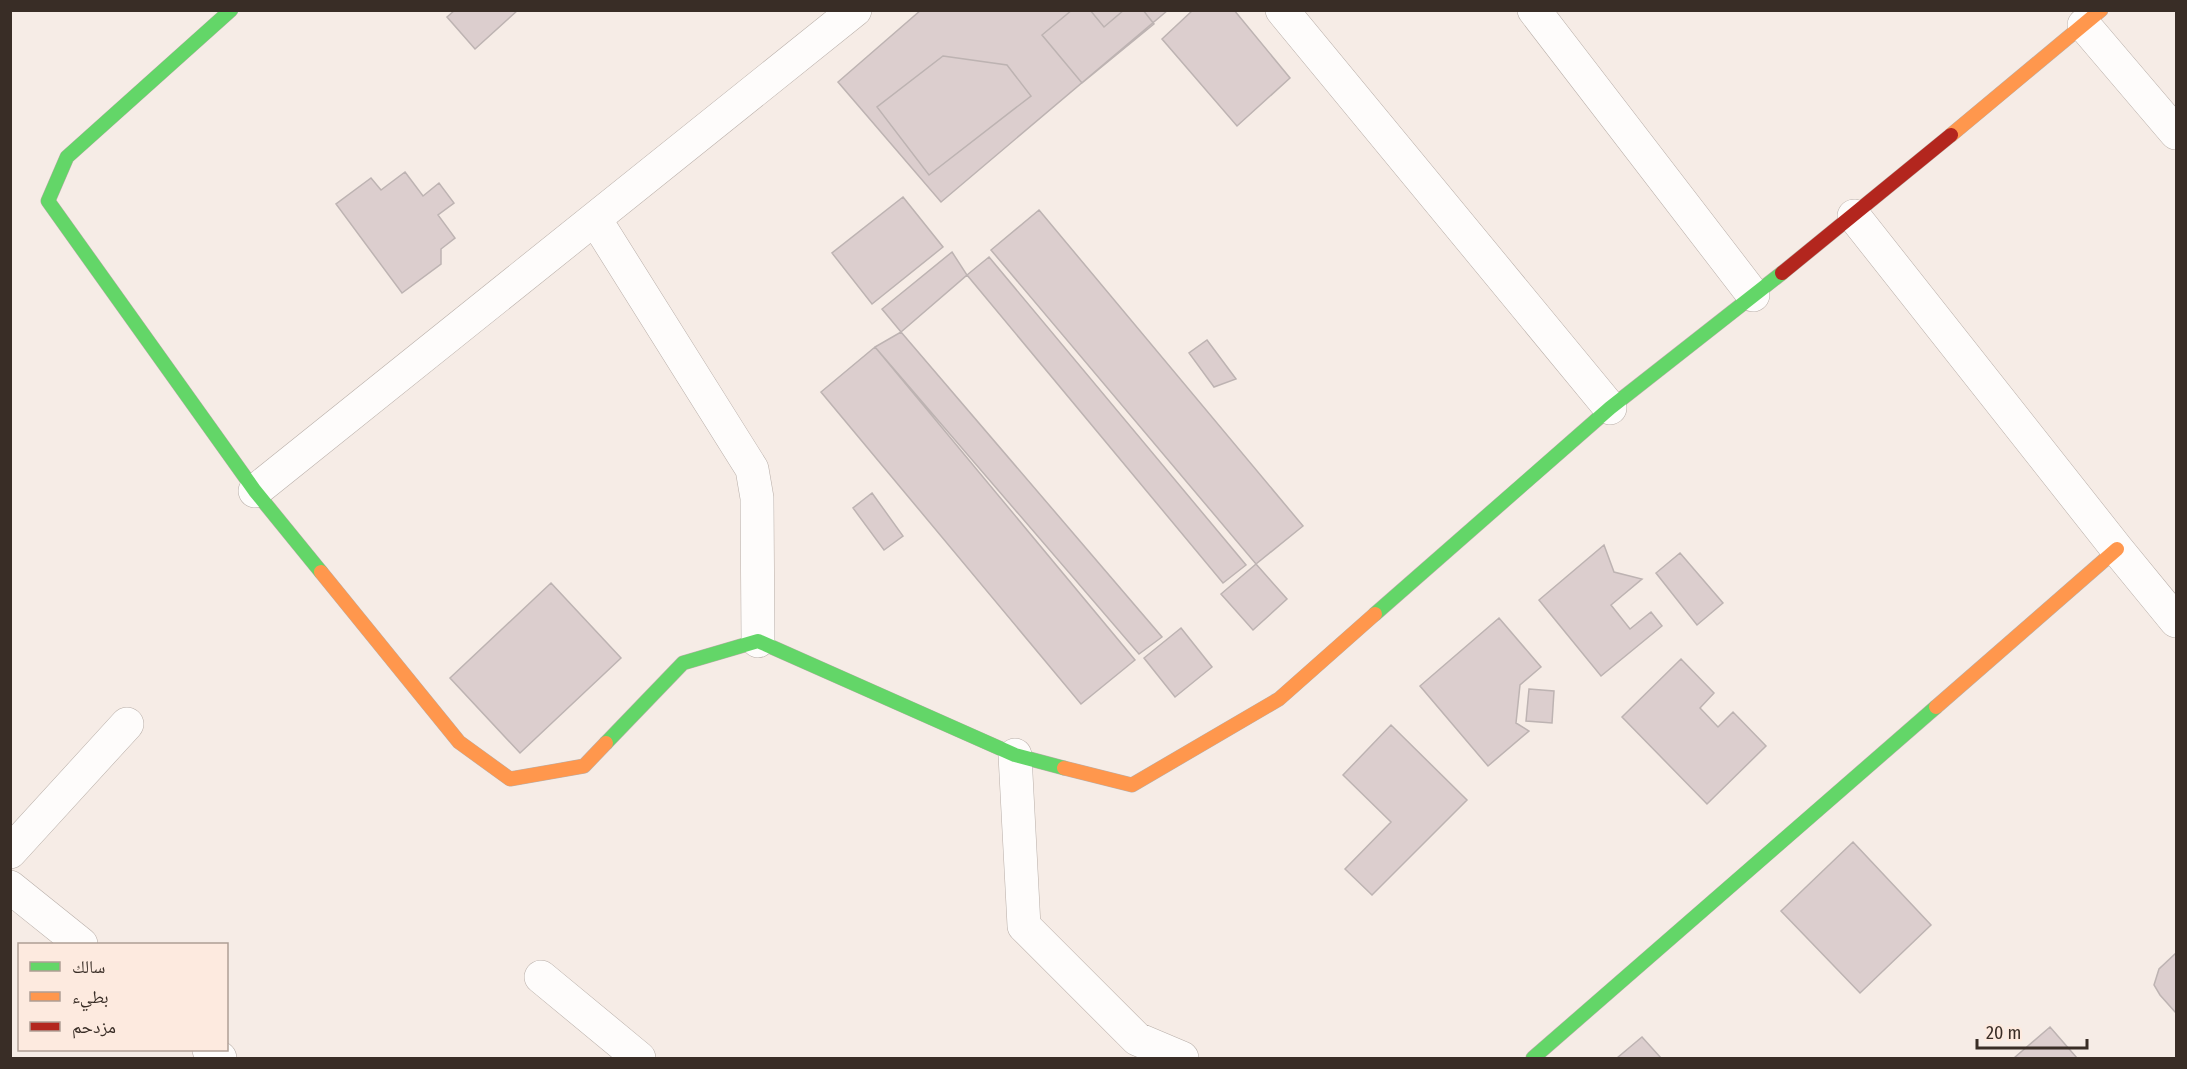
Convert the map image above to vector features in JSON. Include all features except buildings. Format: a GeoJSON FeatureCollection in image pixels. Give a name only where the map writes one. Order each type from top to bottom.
{"type":"FeatureCollection","features":[{"type":"Feature","properties":{"kind":"street"},"geometry":{"type":"LineString","coordinates":[[231,10],[67,157],[48,201],[255,491],[459,742],[510,779],[584,766],[683,663],[758,641],[1015,755],[1132,785],[1279,699],[1610,408],[1854,216],[2093,18],[2176,133]]}},
{"type":"Feature","properties":{"kind":"street"},"geometry":{"type":"LineString","coordinates":[[255,491],[855,10]]}},
{"type":"Feature","properties":{"kind":"street"},"geometry":{"type":"LineString","coordinates":[[1282,10],[1610,408]]}},
{"type":"Feature","properties":{"kind":"street"},"geometry":{"type":"LineString","coordinates":[[1534,10],[1753,295]]}},
{"type":"Feature","properties":{"kind":"street"},"geometry":{"type":"LineString","coordinates":[[1854,216],[2176,621]]}},
{"type":"Feature","properties":{"kind":"street"},"geometry":{"type":"LineString","coordinates":[[595,219],[752,468],[757,498],[758,641]]}},
{"type":"Feature","properties":{"kind":"street"},"geometry":{"type":"LineString","coordinates":[[1533,1059],[2117,549]]}},
{"type":"Feature","properties":{"kind":"street"},"geometry":{"type":"LineString","coordinates":[[10,852],[127,724]]}},
{"type":"Feature","properties":{"kind":"street"},"geometry":{"type":"LineString","coordinates":[[1015,755],[1023,926],[1137,1039],[1182,1059]]}},
{"type":"Feature","properties":{"kind":"street"},"geometry":{"type":"LineString","coordinates":[[10,887],[79,943]]}},
{"type":"Feature","properties":{"kind":"street"},"geometry":{"type":"LineString","coordinates":[[541,977],[639,1059]]}},
{"type":"Feature","properties":{"kind":"traffic: fast"},"geometry":{"type":"LineString","coordinates":[[231,10],[67,157],[48,201],[255,491],[321,572]]}},
{"type":"Feature","properties":{"kind":"traffic: fast"},"geometry":{"type":"LineString","coordinates":[[1375,614],[1610,408],[1782,273]]}},
{"type":"Feature","properties":{"kind":"traffic: fast"},"geometry":{"type":"LineString","coordinates":[[606,743],[683,663],[758,641],[1015,755],[1064,768]]}},
{"type":"Feature","properties":{"kind":"traffic: fast"},"geometry":{"type":"LineString","coordinates":[[1533,1058],[1936,707]]}},
{"type":"Feature","properties":{"kind":"traffic: slow"},"geometry":{"type":"LineString","coordinates":[[1951,135],[2101,10]]}},
{"type":"Feature","properties":{"kind":"traffic: slow"},"geometry":{"type":"LineString","coordinates":[[1936,707],[2117,549]]}},
{"type":"Feature","properties":{"kind":"traffic: slow"},"geometry":{"type":"LineString","coordinates":[[321,572],[459,742],[510,779],[584,766],[606,743]]}},
{"type":"Feature","properties":{"kind":"traffic: slow"},"geometry":{"type":"LineString","coordinates":[[1064,768],[1132,785],[1279,699],[1375,614]]}},
{"type":"Feature","properties":{"kind":"traffic: jam"},"geometry":{"type":"LineString","coordinates":[[1782,273],[1951,135]]}}]}
